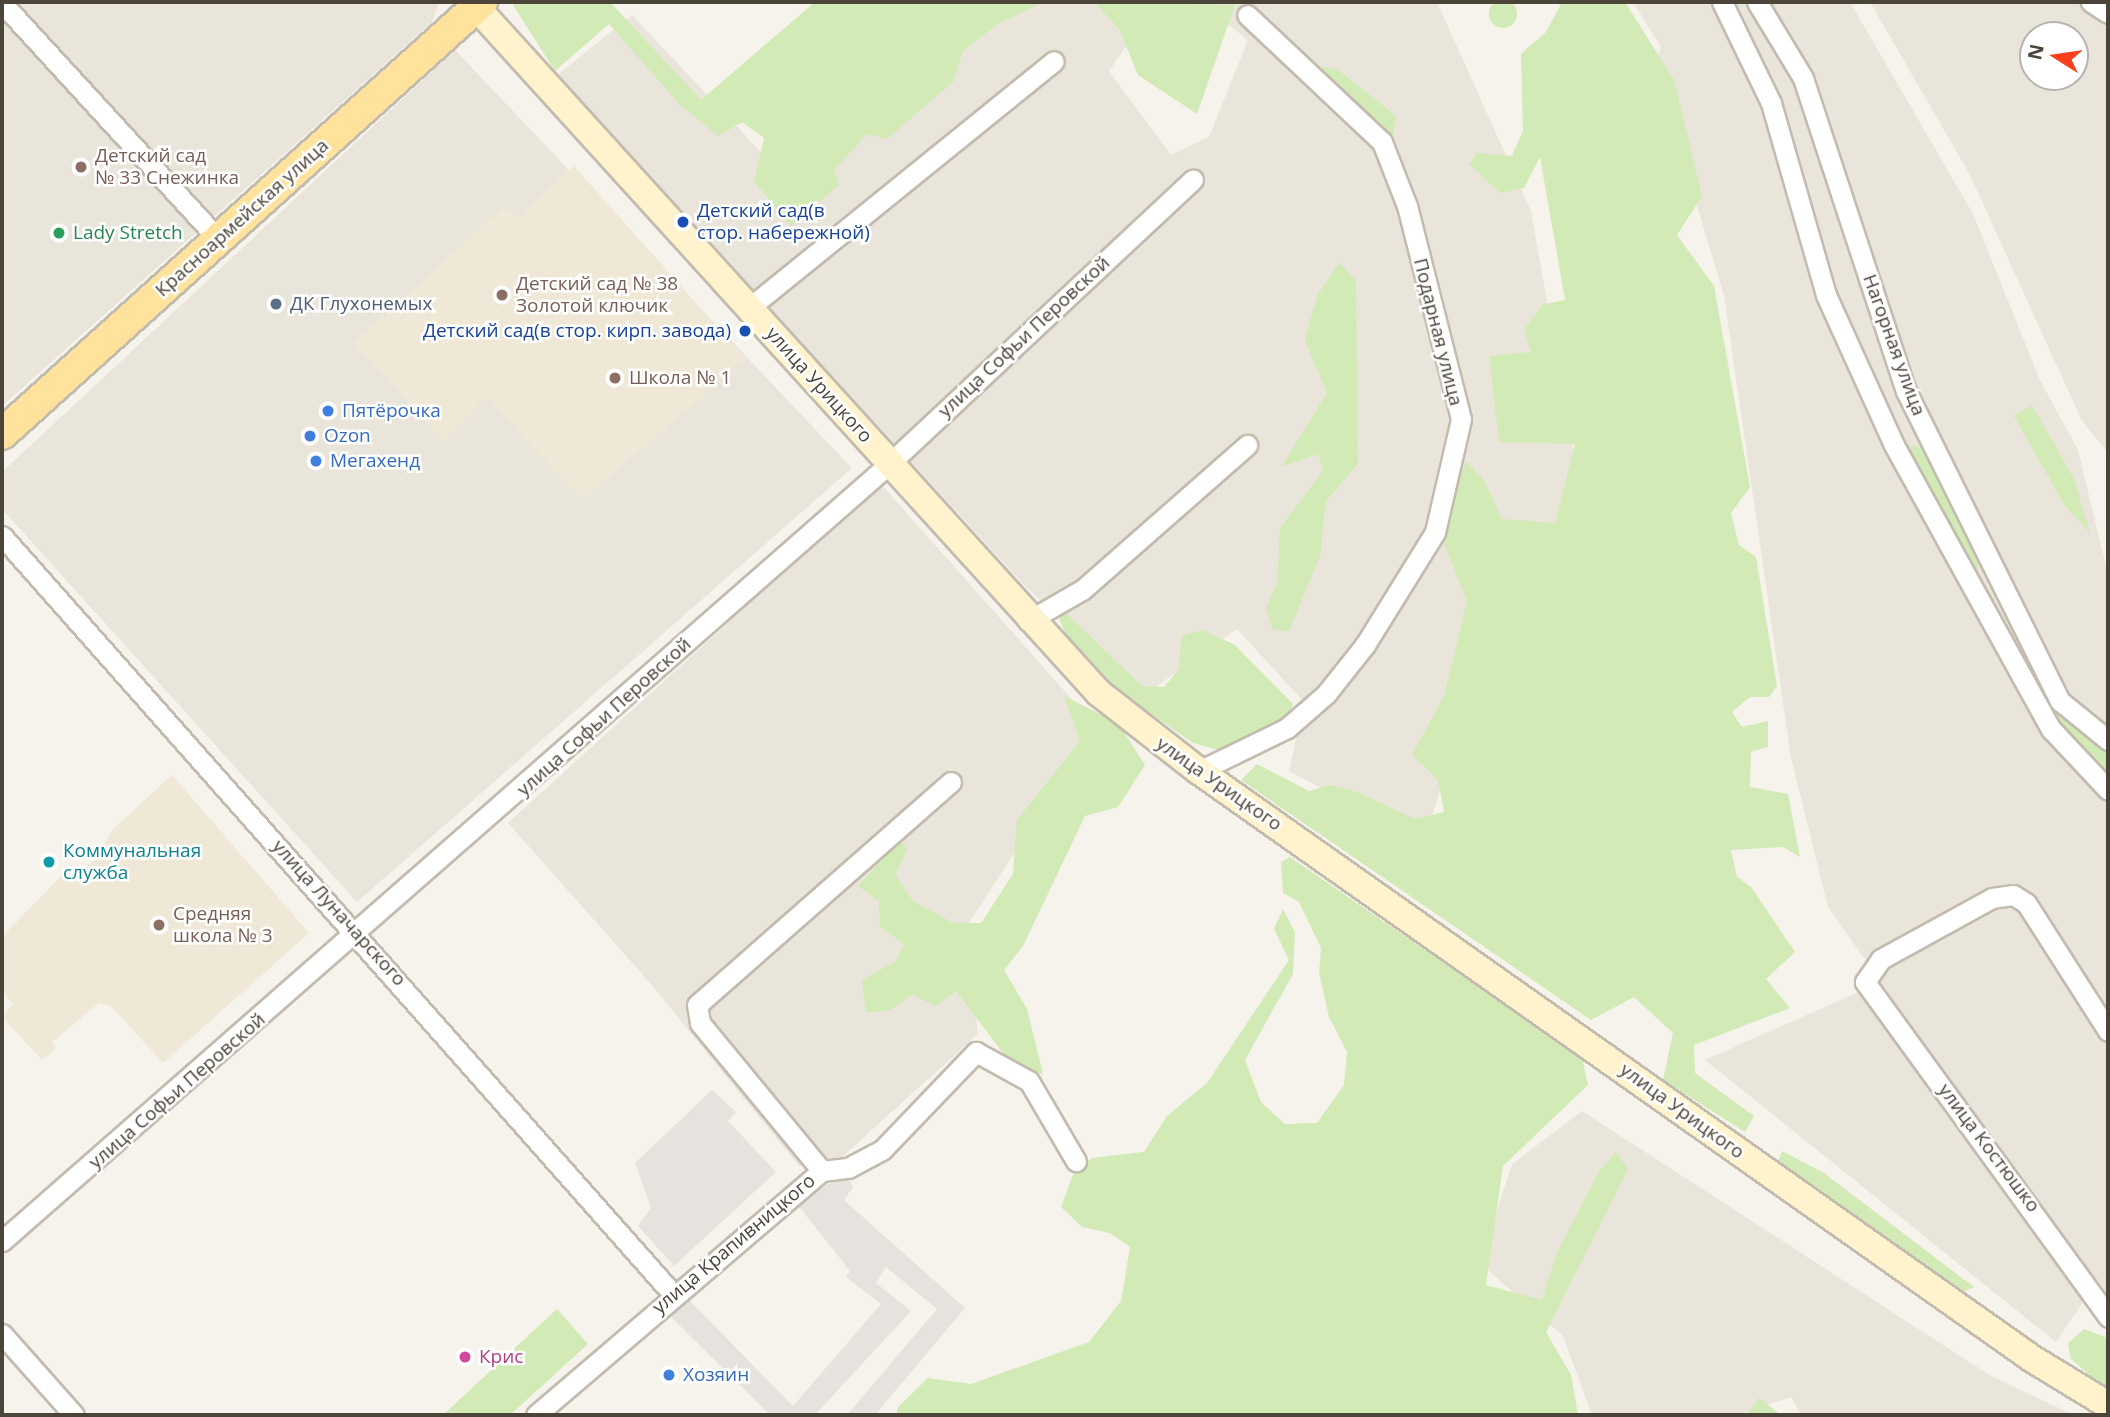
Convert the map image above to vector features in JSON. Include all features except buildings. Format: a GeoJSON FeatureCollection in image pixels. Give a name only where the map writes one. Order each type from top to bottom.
{"type":"FeatureCollection","features":[{"type":"Feature","properties":{"kind":"main road","name":"Красноармейская улица"},"geometry":{"type":"LineString","coordinates":[[2,434],[477,4]]}},
{"type":"Feature","properties":{"kind":"main road","name":"улица Урицкого"},"geometry":{"type":"LineString","coordinates":[[477,4],[890,463],[1028,621],[1098,693],[1199,771],[2031,1358],[2108,1405]]}},
{"type":"Feature","properties":{"kind":"street"},"geometry":{"type":"LineString","coordinates":[[1722,2],[1771,103],[1826,295],[1894,445],[2051,729],[2108,790]]}},
{"type":"Feature","properties":{"kind":"street","name":"Нагорная улица"},"geometry":{"type":"LineString","coordinates":[[1757,2],[1803,78],[1906,391],[2060,701],[2108,740]]}},
{"type":"Feature","properties":{"kind":"street"},"geometry":{"type":"LineString","coordinates":[[2091,2],[2108,12]]}},
{"type":"Feature","properties":{"kind":"street"},"geometry":{"type":"LineString","coordinates":[[2,3],[218,239]]}},
{"type":"Feature","properties":{"kind":"street","name":"Подарная улица"},"geometry":{"type":"LineString","coordinates":[[1199,771],[1287,728],[1365,645],[1435,532],[1461,419],[1407,206],[1382,142],[1247,15]]}},
{"type":"Feature","properties":{"kind":"street"},"geometry":{"type":"LineString","coordinates":[[749,308],[1054,61]]}},
{"type":"Feature","properties":{"kind":"street","name":"улица Софьи Перовской"},"geometry":{"type":"LineString","coordinates":[[2,1241],[359,934],[890,463],[1193,179]]}},
{"type":"Feature","properties":{"kind":"street"},"geometry":{"type":"LineString","coordinates":[[1028,621],[1082,590],[1247,445]]}},
{"type":"Feature","properties":{"kind":"street","name":"улица Луначарского"},"geometry":{"type":"LineString","coordinates":[[2,536],[359,934],[672,1293]]}},
{"type":"Feature","properties":{"kind":"street"},"geometry":{"type":"LineString","coordinates":[[822,1171],[701,1023],[698,1005],[950,782]]}},
{"type":"Feature","properties":{"kind":"street","name":"улица Костюшко"},"geometry":{"type":"LineString","coordinates":[[2108,1031],[2026,903],[2013,895],[1992,898],[1881,959],[1865,982],[2108,1317]]}},
{"type":"Feature","properties":{"kind":"street","name":"улица Крапивницкого"},"geometry":{"type":"LineString","coordinates":[[536,1415],[672,1293],[822,1171],[848,1168],[882,1150],[976,1052],[1029,1081],[1076,1161]]}},
{"type":"Feature","properties":{"kind":"street"},"geometry":{"type":"LineString","coordinates":[[2,1334],[74,1415]]}},
{"type":"Feature","properties":{"kind":"shaded area"},"geometry":{"type":"Polygon","coordinates":[[[2,2],[439,3],[432,22],[2,406],[2,2]]]}},
{"type":"Feature","properties":{"kind":"shaded area"},"geometry":{"type":"Polygon","coordinates":[[[1015,2],[1107,2],[1138,29],[1109,71],[1171,155],[1209,137],[1248,40],[1200,2],[1437,2],[1531,211],[1577,470],[1505,665],[1450,760],[1429,825],[1395,827],[1289,771],[1304,702],[1237,629],[1143,696],[1025,586],[556,76],[632,15],[790,183],[1015,2]]]}},
{"type":"Feature","properties":{"kind":"shaded area"},"geometry":{"type":"Polygon","coordinates":[[[1633,2],[1850,2],[1973,214],[2040,380],[2078,450],[2108,575],[2108,1296],[2098,1280],[2056,1342],[1705,1060],[1881,982],[1828,907],[1791,758],[1724,296],[1655,65],[1661,47],[1633,2]]]}},
{"type":"Feature","properties":{"kind":"shaded area"},"geometry":{"type":"Polygon","coordinates":[[[1870,2],[2108,2],[2108,453],[2082,421],[1970,175],[1870,2]]]}},
{"type":"Feature","properties":{"kind":"shaded area"},"geometry":{"type":"Polygon","coordinates":[[[455,50],[852,468],[357,902],[2,509],[2,472],[455,50]]]}},
{"type":"Feature","properties":{"kind":"shaded area"},"geometry":{"type":"Polygon","coordinates":[[[574,166],[746,359],[583,499],[485,397],[444,441],[354,343],[504,207],[517,217],[574,166]]]}},
{"type":"Feature","properties":{"kind":"shaded area"},"geometry":{"type":"Polygon","coordinates":[[[881,484],[1091,721],[1086,742],[967,926],[978,1034],[842,1157],[799,1166],[651,984],[508,823],[881,484]]]}},
{"type":"Feature","properties":{"kind":"shaded area","name":"Средняя школа № 3"},"geometry":{"type":"Polygon","coordinates":[[[172,775],[309,933],[163,1063],[111,1006],[99,1003],[52,1042],[56,1048],[42,1060],[2,1017],[13,1004],[2,991],[2,937],[64,873],[71,880],[96,858],[113,829],[172,775]]]}},
{"type":"Feature","properties":{"kind":"shaded area"},"geometry":{"type":"Polygon","coordinates":[[[712,1090],[736,1112],[728,1121],[776,1172],[674,1266],[638,1226],[651,1208],[635,1163],[712,1090]]]}},
{"type":"Feature","properties":{"kind":"shaded area"},"geometry":{"type":"Polygon","coordinates":[[[1582,1111],[1991,1376],[2074,1415],[1801,1415],[1791,1397],[1737,1415],[1592,1415],[1563,1336],[1480,1263],[1512,1164],[1582,1111]]]}},
{"type":"Feature","properties":{"kind":"shaded area"},"geometry":{"type":"Polygon","coordinates":[[[846,1173],[853,1187],[844,1200],[965,1308],[875,1415],[847,1415],[937,1309],[886,1267],[876,1283],[911,1311],[815,1415],[770,1415],[671,1317],[689,1300],[793,1406],[881,1304],[846,1277],[850,1271],[797,1204],[846,1173]]]}},
{"type":"Feature","properties":{"kind":"green space"},"geometry":{"type":"Polygon","coordinates":[[[1503,0],[1513,4],[1517,14],[1513,24],[1503,28],[1493,24],[1489,14],[1493,4],[1503,0]]]}},
{"type":"Feature","properties":{"kind":"green space"},"geometry":{"type":"Polygon","coordinates":[[[517,2],[610,2],[701,100],[815,2],[1043,2],[998,24],[963,51],[953,82],[887,139],[867,134],[834,170],[839,185],[791,226],[754,181],[764,138],[742,122],[718,136],[680,105],[609,24],[555,71],[513,5],[517,2]]]}},
{"type":"Feature","properties":{"kind":"green space"},"geometry":{"type":"Polygon","coordinates":[[[1094,2],[1235,5],[1197,114],[1138,75],[1119,29],[1094,2]]]}},
{"type":"Feature","properties":{"kind":"green space"},"geometry":{"type":"Polygon","coordinates":[[[1562,2],[1625,2],[1674,80],[1702,196],[1677,235],[1714,286],[1750,487],[1731,513],[1739,545],[1756,557],[1777,686],[1769,697],[1750,697],[1732,712],[1742,727],[1768,721],[1768,747],[1751,752],[1750,787],[1788,794],[1800,857],[1783,847],[1731,850],[1737,877],[1751,887],[1795,952],[1766,979],[1790,1008],[1694,1045],[1695,1073],[1754,1116],[1745,1132],[1663,1080],[1673,1033],[1634,997],[1591,1020],[1241,780],[1257,764],[1309,791],[1329,785],[1355,791],[1415,819],[1444,812],[1438,780],[1412,755],[1444,696],[1467,601],[1445,546],[1449,506],[1466,461],[1485,482],[1502,519],[1555,523],[1575,444],[1500,442],[1489,356],[1531,352],[1524,330],[1543,304],[1565,300],[1540,157],[1524,188],[1500,193],[1469,164],[1477,153],[1512,156],[1523,131],[1521,54],[1546,32],[1562,2]]]}},
{"type":"Feature","properties":{"kind":"green space"},"geometry":{"type":"Polygon","coordinates":[[[1322,66],[1338,70],[1396,116],[1392,139],[1321,75],[1322,66]]]}},
{"type":"Feature","properties":{"kind":"green space"},"geometry":{"type":"Polygon","coordinates":[[[1339,263],[1356,281],[1358,464],[1326,501],[1320,556],[1289,631],[1273,630],[1266,608],[1277,584],[1280,528],[1323,471],[1318,454],[1281,467],[1327,393],[1305,340],[1317,296],[1339,263]]]}},
{"type":"Feature","properties":{"kind":"green space"},"geometry":{"type":"Polygon","coordinates":[[[2032,405],[2074,479],[2090,533],[2065,506],[2014,416],[2032,405]]]}},
{"type":"Feature","properties":{"kind":"green space"},"geometry":{"type":"Polygon","coordinates":[[[1912,445],[1925,449],[1978,555],[1978,570],[1970,573],[1909,456],[1912,445]]]}},
{"type":"Feature","properties":{"kind":"green space"},"geometry":{"type":"Polygon","coordinates":[[[1029,601],[1045,601],[1067,614],[1142,686],[1164,687],[1179,669],[1181,636],[1203,630],[1235,645],[1293,704],[1289,716],[1218,750],[1193,743],[1113,687],[1066,636],[1059,618],[1029,601]]]}},
{"type":"Feature","properties":{"kind":"green space"},"geometry":{"type":"Polygon","coordinates":[[[2012,632],[2053,710],[2108,751],[2108,779],[2060,730],[2018,662],[2012,632]]]}},
{"type":"Feature","properties":{"kind":"green space"},"geometry":{"type":"Polygon","coordinates":[[[1064,696],[1118,723],[1145,765],[1118,807],[1085,816],[1023,946],[1004,970],[1027,1009],[1043,1074],[1012,1065],[956,991],[936,1006],[912,995],[889,1011],[866,1012],[862,980],[896,961],[904,944],[880,927],[879,901],[858,886],[900,840],[907,849],[895,875],[913,901],[953,923],[981,923],[1013,874],[1017,820],[1080,741],[1064,696]]]}},
{"type":"Feature","properties":{"kind":"green space"},"geometry":{"type":"Polygon","coordinates":[[[1290,857],[1582,1058],[1588,1085],[1503,1166],[1486,1285],[1542,1300],[1557,1253],[1599,1171],[1616,1152],[1628,1169],[1546,1332],[1571,1375],[1578,1415],[897,1415],[897,1408],[928,1378],[971,1384],[1089,1342],[1121,1301],[1130,1247],[1110,1233],[1082,1227],[1061,1207],[1073,1175],[1092,1158],[1144,1152],[1167,1116],[1207,1083],[1289,960],[1274,929],[1283,909],[1295,932],[1293,974],[1245,1060],[1261,1102],[1285,1124],[1317,1123],[1344,1085],[1347,1052],[1329,1017],[1319,973],[1321,948],[1299,902],[1283,893],[1281,862],[1290,857]]]}},
{"type":"Feature","properties":{"kind":"green space"},"geometry":{"type":"Polygon","coordinates":[[[1782,1151],[1824,1173],[1974,1287],[1959,1294],[1778,1161],[1782,1151]]]}},
{"type":"Feature","properties":{"kind":"green space"},"geometry":{"type":"Polygon","coordinates":[[[557,1309],[588,1344],[510,1415],[443,1415],[557,1309]]]}},
{"type":"Feature","properties":{"kind":"green space"},"geometry":{"type":"Polygon","coordinates":[[[2084,1329],[2108,1338],[2108,1391],[2071,1359],[2068,1343],[2084,1329]]]}},
{"type":"Feature","properties":{"kind":"green space"},"geometry":{"type":"Polygon","coordinates":[[[1759,1398],[1781,1415],[1746,1415],[1759,1398]]]}},
{"type":"Feature","properties":{"kind":"place","name":"Детский сад № 33 Снежинка"},"geometry":{"type":"Point","coordinates":[81,167]}},
{"type":"Feature","properties":{"kind":"place","name":"Детский сад(в стор. набережной)"},"geometry":{"type":"Point","coordinates":[683,222]}},
{"type":"Feature","properties":{"kind":"place","name":"Lady Stretch"},"geometry":{"type":"Point","coordinates":[59,233]}},
{"type":"Feature","properties":{"kind":"place","name":"Детский сад № 38 Золотой ключик"},"geometry":{"type":"Point","coordinates":[502,295]}},
{"type":"Feature","properties":{"kind":"place","name":"ДК Глухонемых"},"geometry":{"type":"Point","coordinates":[276,304]}},
{"type":"Feature","properties":{"kind":"place","name":"Детский сад(в стор. кирп. завода)"},"geometry":{"type":"Point","coordinates":[745,331]}},
{"type":"Feature","properties":{"kind":"place","name":"Школа № 1"},"geometry":{"type":"Point","coordinates":[615,378]}},
{"type":"Feature","properties":{"kind":"place","name":"Пятёрочка"},"geometry":{"type":"Point","coordinates":[328,411]}},
{"type":"Feature","properties":{"kind":"place","name":"Ozon"},"geometry":{"type":"Point","coordinates":[310,436]}},
{"type":"Feature","properties":{"kind":"place","name":"Мегахенд"},"geometry":{"type":"Point","coordinates":[316,461]}},
{"type":"Feature","properties":{"kind":"place","name":"Коммунальная служба"},"geometry":{"type":"Point","coordinates":[49,862]}},
{"type":"Feature","properties":{"kind":"place","name":"Средняя школа № 3"},"geometry":{"type":"Point","coordinates":[159,925]}},
{"type":"Feature","properties":{"kind":"place","name":"Крис"},"geometry":{"type":"Point","coordinates":[465,1357]}},
{"type":"Feature","properties":{"kind":"place","name":"Хозяин"},"geometry":{"type":"Point","coordinates":[669,1375]}}]}
